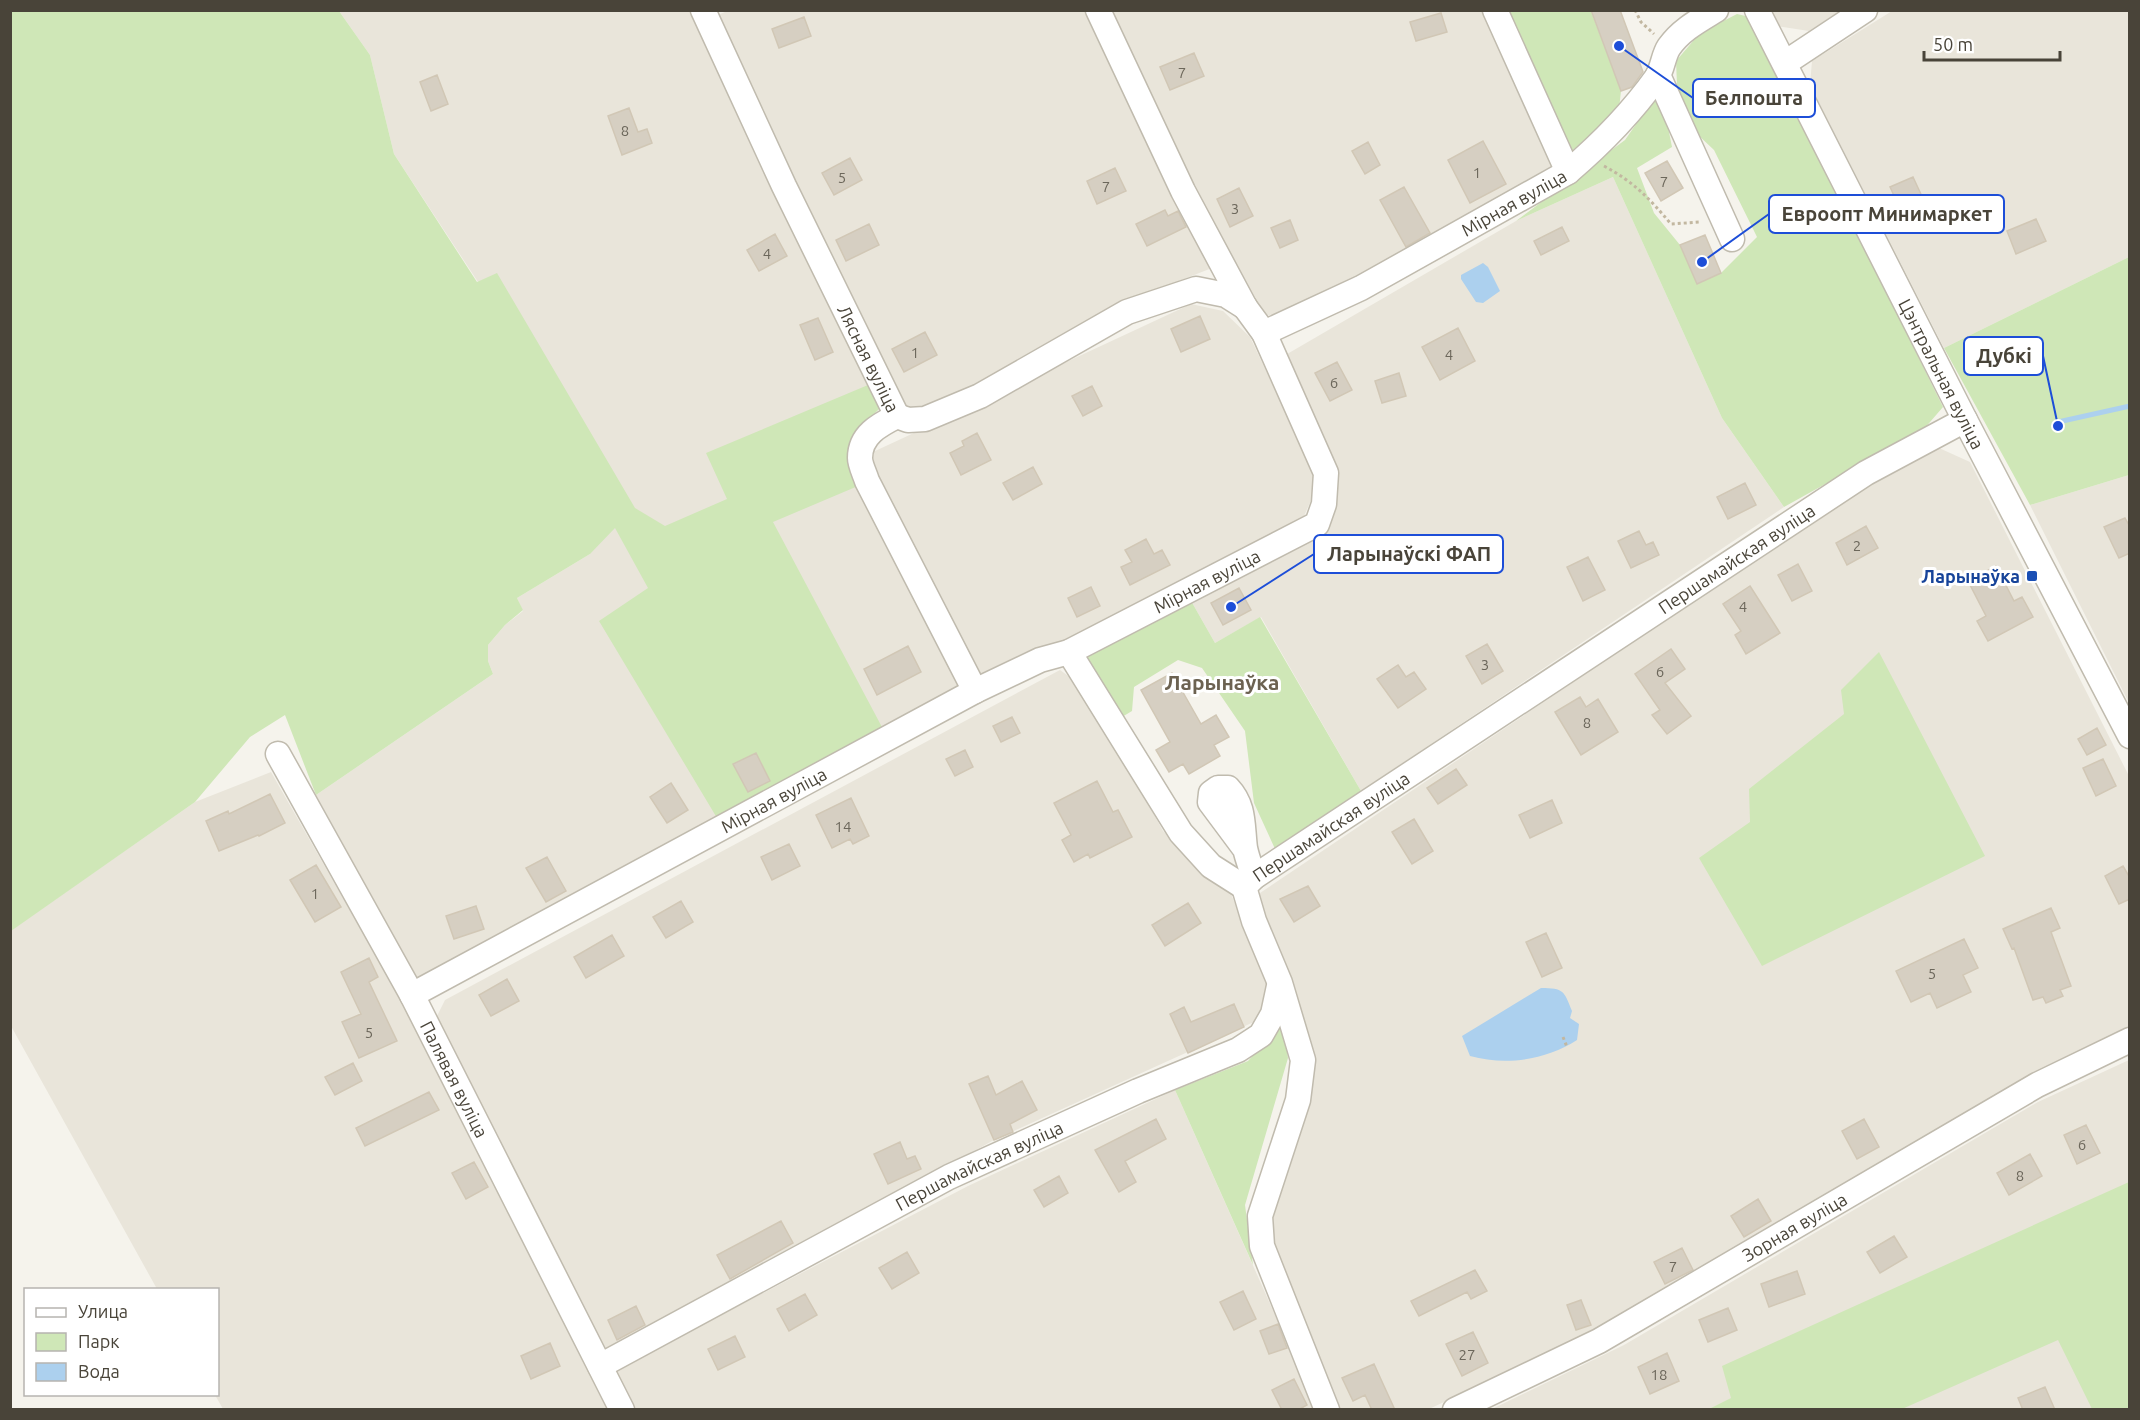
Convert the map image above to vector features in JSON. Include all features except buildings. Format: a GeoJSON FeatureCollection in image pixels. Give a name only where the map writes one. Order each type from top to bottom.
{"type":"FeatureCollection","features":[{"type":"Feature","properties":{"kind":"street","name":"Лясная вуліца"},"geometry":{"type":"LineString","coordinates":[[703,10],[784,186],[897,416],[880,425],[864,438],[860,458],[867,481],[975,691]]}},
{"type":"Feature","properties":{"kind":"street"},"geometry":{"type":"LineString","coordinates":[[1098,10],[1183,191],[1245,307],[1264,333]]}},
{"type":"Feature","properties":{"kind":"street"},"geometry":{"type":"LineString","coordinates":[[1496,10],[1577,164]]}},
{"type":"Feature","properties":{"kind":"street","name":"Мірная вуліца"},"geometry":{"type":"LineString","coordinates":[[412,995],[975,691],[1040,660],[1069,652],[1317,524],[1324,504],[1326,473],[1264,333],[1361,288],[1577,164],[1624,118],[1658,75],[1669,48],[1688,26],[1716,10]]}},
{"type":"Feature","properties":{"kind":"street","name":"Цэнтральная вуліца"},"geometry":{"type":"LineString","coordinates":[[1757,10],[1965,420],[2130,736]]}},
{"type":"Feature","properties":{"kind":"street"},"geometry":{"type":"LineString","coordinates":[[1785,63],[1865,10]]}},
{"type":"Feature","properties":{"kind":"street"},"geometry":{"type":"LineString","coordinates":[[1658,75],[1732,239]]}},
{"type":"Feature","properties":{"kind":"street"},"geometry":{"type":"LineString","coordinates":[[897,416],[908,420],[925,419],[980,396],[1127,312],[1196,289],[1226,295],[1245,307]]}},
{"type":"Feature","properties":{"kind":"street","name":"Першамайская вуліца"},"geometry":{"type":"LineString","coordinates":[[600,1366],[949,1177],[1138,1091],[1238,1050],[1261,1035],[1273,1014],[1280,983],[1254,921],[1249,882],[1866,472],[1965,420]]}},
{"type":"Feature","properties":{"kind":"street"},"geometry":{"type":"LineString","coordinates":[[1069,652],[1181,833],[1211,866],[1249,882],[1245,849]]}},
{"type":"Feature","properties":{"kind":"street","name":"Палявая вуліца"},"geometry":{"type":"LineString","coordinates":[[278,754],[412,995],[622,1410]]}},
{"type":"Feature","properties":{"kind":"street"},"geometry":{"type":"LineString","coordinates":[[1280,983],[1303,1060],[1298,1100],[1260,1216],[1262,1246],[1327,1410]]}},
{"type":"Feature","properties":{"kind":"street","name":"Зорная вуліца"},"geometry":{"type":"LineString","coordinates":[[1455,1410],[1599,1341],[2037,1085],[2130,1040]]}},
{"type":"Feature","properties":{"kind":"path"},"geometry":{"type":"LineString","coordinates":[[1635,10],[1641,22],[1669,48]]}},
{"type":"Feature","properties":{"kind":"path"},"geometry":{"type":"LineString","coordinates":[[1577,164],[1621,175],[1647,196],[1671,224],[1709,221],[1732,239]]}},
{"type":"Feature","properties":{"kind":"path"},"geometry":{"type":"LineString","coordinates":[[1563,1037],[1567,1047]]}},
{"type":"Feature","properties":{"kind":"shaded area"},"geometry":{"type":"Polygon","coordinates":[[[730,10],[1086,11],[1212,268],[1125,302],[1005,373],[927,411],[907,407],[715,16],[730,10]]]}},
{"type":"Feature","properties":{"kind":"shaded area"},"geometry":{"type":"Polygon","coordinates":[[[339,11],[691,11],[879,409],[854,435],[849,459],[962,686],[418,979],[316,795],[493,674],[488,661],[488,645],[505,625],[523,611],[517,598],[590,554],[497,274],[478,282],[394,154],[370,55],[339,11]]]}},
{"type":"Feature","properties":{"kind":"shaded area"},"geometry":{"type":"Polygon","coordinates":[[[1110,11],[1487,11],[1560,168],[1301,308],[1261,317],[1192,188],[1110,11]]]}},
{"type":"Feature","properties":{"kind":"shaded area"},"geometry":{"type":"Polygon","coordinates":[[[1769,11],[1840,11],[1809,31],[1777,26],[1769,11]]]}},
{"type":"Feature","properties":{"kind":"shaded area"},"geometry":{"type":"Polygon","coordinates":[[[1892,11],[2129,11],[2129,257],[1944,348],[1810,85],[1812,61],[1892,11]]]}},
{"type":"Feature","properties":{"kind":"shaded area"},"geometry":{"type":"Polygon","coordinates":[[[1613,177],[1722,418],[1784,507],[1361,791],[1261,617],[1215,643],[1190,599],[1334,508],[1282,357],[1516,221],[1613,177]]]}},
{"type":"Feature","properties":{"kind":"shaded area"},"geometry":{"type":"Polygon","coordinates":[[[1191,304],[1223,311],[1250,337],[1313,470],[1313,496],[1304,516],[1231,557],[1069,639],[1028,651],[978,675],[874,479],[873,452],[1191,304]]]}},
{"type":"Feature","properties":{"kind":"shaded area"},"geometry":{"type":"Polygon","coordinates":[[[1939,448],[1970,462],[2129,776],[2129,1029],[1595,1332],[1429,1409],[1338,1409],[1271,1243],[1270,1219],[1310,1103],[1315,1059],[1257,895],[1866,485],[1939,448]]]}},
{"type":"Feature","properties":{"kind":"shaded area"},"geometry":{"type":"Polygon","coordinates":[[[2129,475],[2129,703],[2030,505],[2129,475]]]}},
{"type":"Feature","properties":{"kind":"shaded area"},"geometry":{"type":"Polygon","coordinates":[[[1060,670],[1085,688],[1163,831],[1231,894],[1270,987],[1265,1005],[1256,1021],[994,1140],[604,1353],[435,1020],[445,1000],[1060,670]]]}},
{"type":"Feature","properties":{"kind":"shaded area"},"geometry":{"type":"Polygon","coordinates":[[[271,772],[401,1000],[615,1409],[223,1409],[216,1396],[219,1396],[219,1288],[156,1288],[11,1026],[10,931],[195,802],[271,772]]]}},
{"type":"Feature","properties":{"kind":"shaded area"},"geometry":{"type":"Polygon","coordinates":[[[2129,1060],[2129,1409],[1490,1410],[1624,1345],[2038,1102],[2129,1060]]]}},
{"type":"Feature","properties":{"kind":"shaded area"},"geometry":{"type":"Polygon","coordinates":[[[1175,1090],[1299,1369],[1313,1409],[635,1409],[614,1371],[968,1186],[1175,1090]]]}},
{"type":"Feature","properties":{"kind":"green space"},"geometry":{"type":"Polygon","coordinates":[[[11,11],[339,11],[370,55],[394,154],[477,282],[497,273],[635,508],[665,526],[727,499],[706,453],[868,385],[879,409],[853,435],[849,459],[858,486],[773,522],[883,729],[717,818],[599,621],[648,588],[615,528],[590,554],[517,598],[523,610],[505,625],[488,645],[488,661],[493,674],[316,795],[285,715],[250,737],[195,802],[11,931],[11,11]]]}},
{"type":"Feature","properties":{"kind":"green space"},"geometry":{"type":"Polygon","coordinates":[[[1504,11],[1591,11],[1621,91],[1619,109],[1572,151],[1562,142],[1504,11]]]}},
{"type":"Feature","properties":{"kind":"green space"},"geometry":{"type":"Polygon","coordinates":[[[1737,14],[1750,17],[1943,407],[1924,429],[1784,507],[1722,418],[1613,177],[1516,221],[1625,140],[1653,100],[1664,107],[1672,147],[1637,168],[1654,213],[1680,245],[1697,283],[1721,273],[1757,237],[1714,150],[1696,133],[1677,85],[1676,61],[1700,33],[1737,14]]]}},
{"type":"Feature","properties":{"kind":"green space"},"geometry":{"type":"Polygon","coordinates":[[[2129,257],[2129,475],[2030,505],[1944,348],[2129,257]]]}},
{"type":"Feature","properties":{"kind":"green space"},"geometry":{"type":"Polygon","coordinates":[[[1190,599],[1215,643],[1260,617],[1361,791],[1276,851],[1254,803],[1245,731],[1202,668],[1178,660],[1134,687],[1132,711],[1117,720],[1080,655],[1190,599]]]}},
{"type":"Feature","properties":{"kind":"green space"},"geometry":{"type":"Polygon","coordinates":[[[1879,652],[1985,856],[1762,966],[1699,858],[1750,822],[1749,789],[1844,714],[1841,690],[1879,652]]]}},
{"type":"Feature","properties":{"kind":"green space"},"geometry":{"type":"Polygon","coordinates":[[[1282,1011],[1288,1058],[1245,1205],[1253,1265],[1175,1090],[1248,1061],[1273,1033],[1282,1011]]]}},
{"type":"Feature","properties":{"kind":"green space"},"geometry":{"type":"Polygon","coordinates":[[[2129,1182],[2129,1409],[2092,1409],[2058,1340],[1902,1409],[1709,1409],[1731,1398],[1722,1366],[2129,1182]]]}},
{"type":"Feature","properties":{"kind":"water"},"geometry":{"type":"Polygon","coordinates":[[[1483,263],[1488,267],[1500,291],[1483,303],[1476,302],[1461,279],[1461,275],[1483,263]]]}},
{"type":"Feature","properties":{"kind":"water"},"geometry":{"type":"Polygon","coordinates":[[[1541,988],[1559,990],[1565,995],[1572,1011],[1570,1018],[1579,1024],[1577,1040],[1552,1052],[1512,1061],[1470,1056],[1462,1036],[1541,988]]]}},
{"type":"Feature","properties":{"kind":"waterway"},"geometry":{"type":"LineString","coordinates":[[2058,422],[2130,406]]}},
{"type":"Feature","properties":{"kind":"place","name":"Белпошта"},"geometry":{"type":"Point","coordinates":[1619,46]}},
{"type":"Feature","properties":{"kind":"place","name":"Евроопт Минимаркет"},"geometry":{"type":"Point","coordinates":[1702,262]}},
{"type":"Feature","properties":{"kind":"place","name":"Дубкі"},"geometry":{"type":"Point","coordinates":[2058,426]}},
{"type":"Feature","properties":{"kind":"place","name":"Ларынаўка"},"geometry":{"type":"Point","coordinates":[2032,576]}},
{"type":"Feature","properties":{"kind":"place","name":"Ларынаўскі ФАП"},"geometry":{"type":"Point","coordinates":[1231,607]}},
{"type":"Feature","properties":{"kind":"district","name":"Ларынаўка"},"geometry":{"type":"Point","coordinates":[1222,682]}}]}
